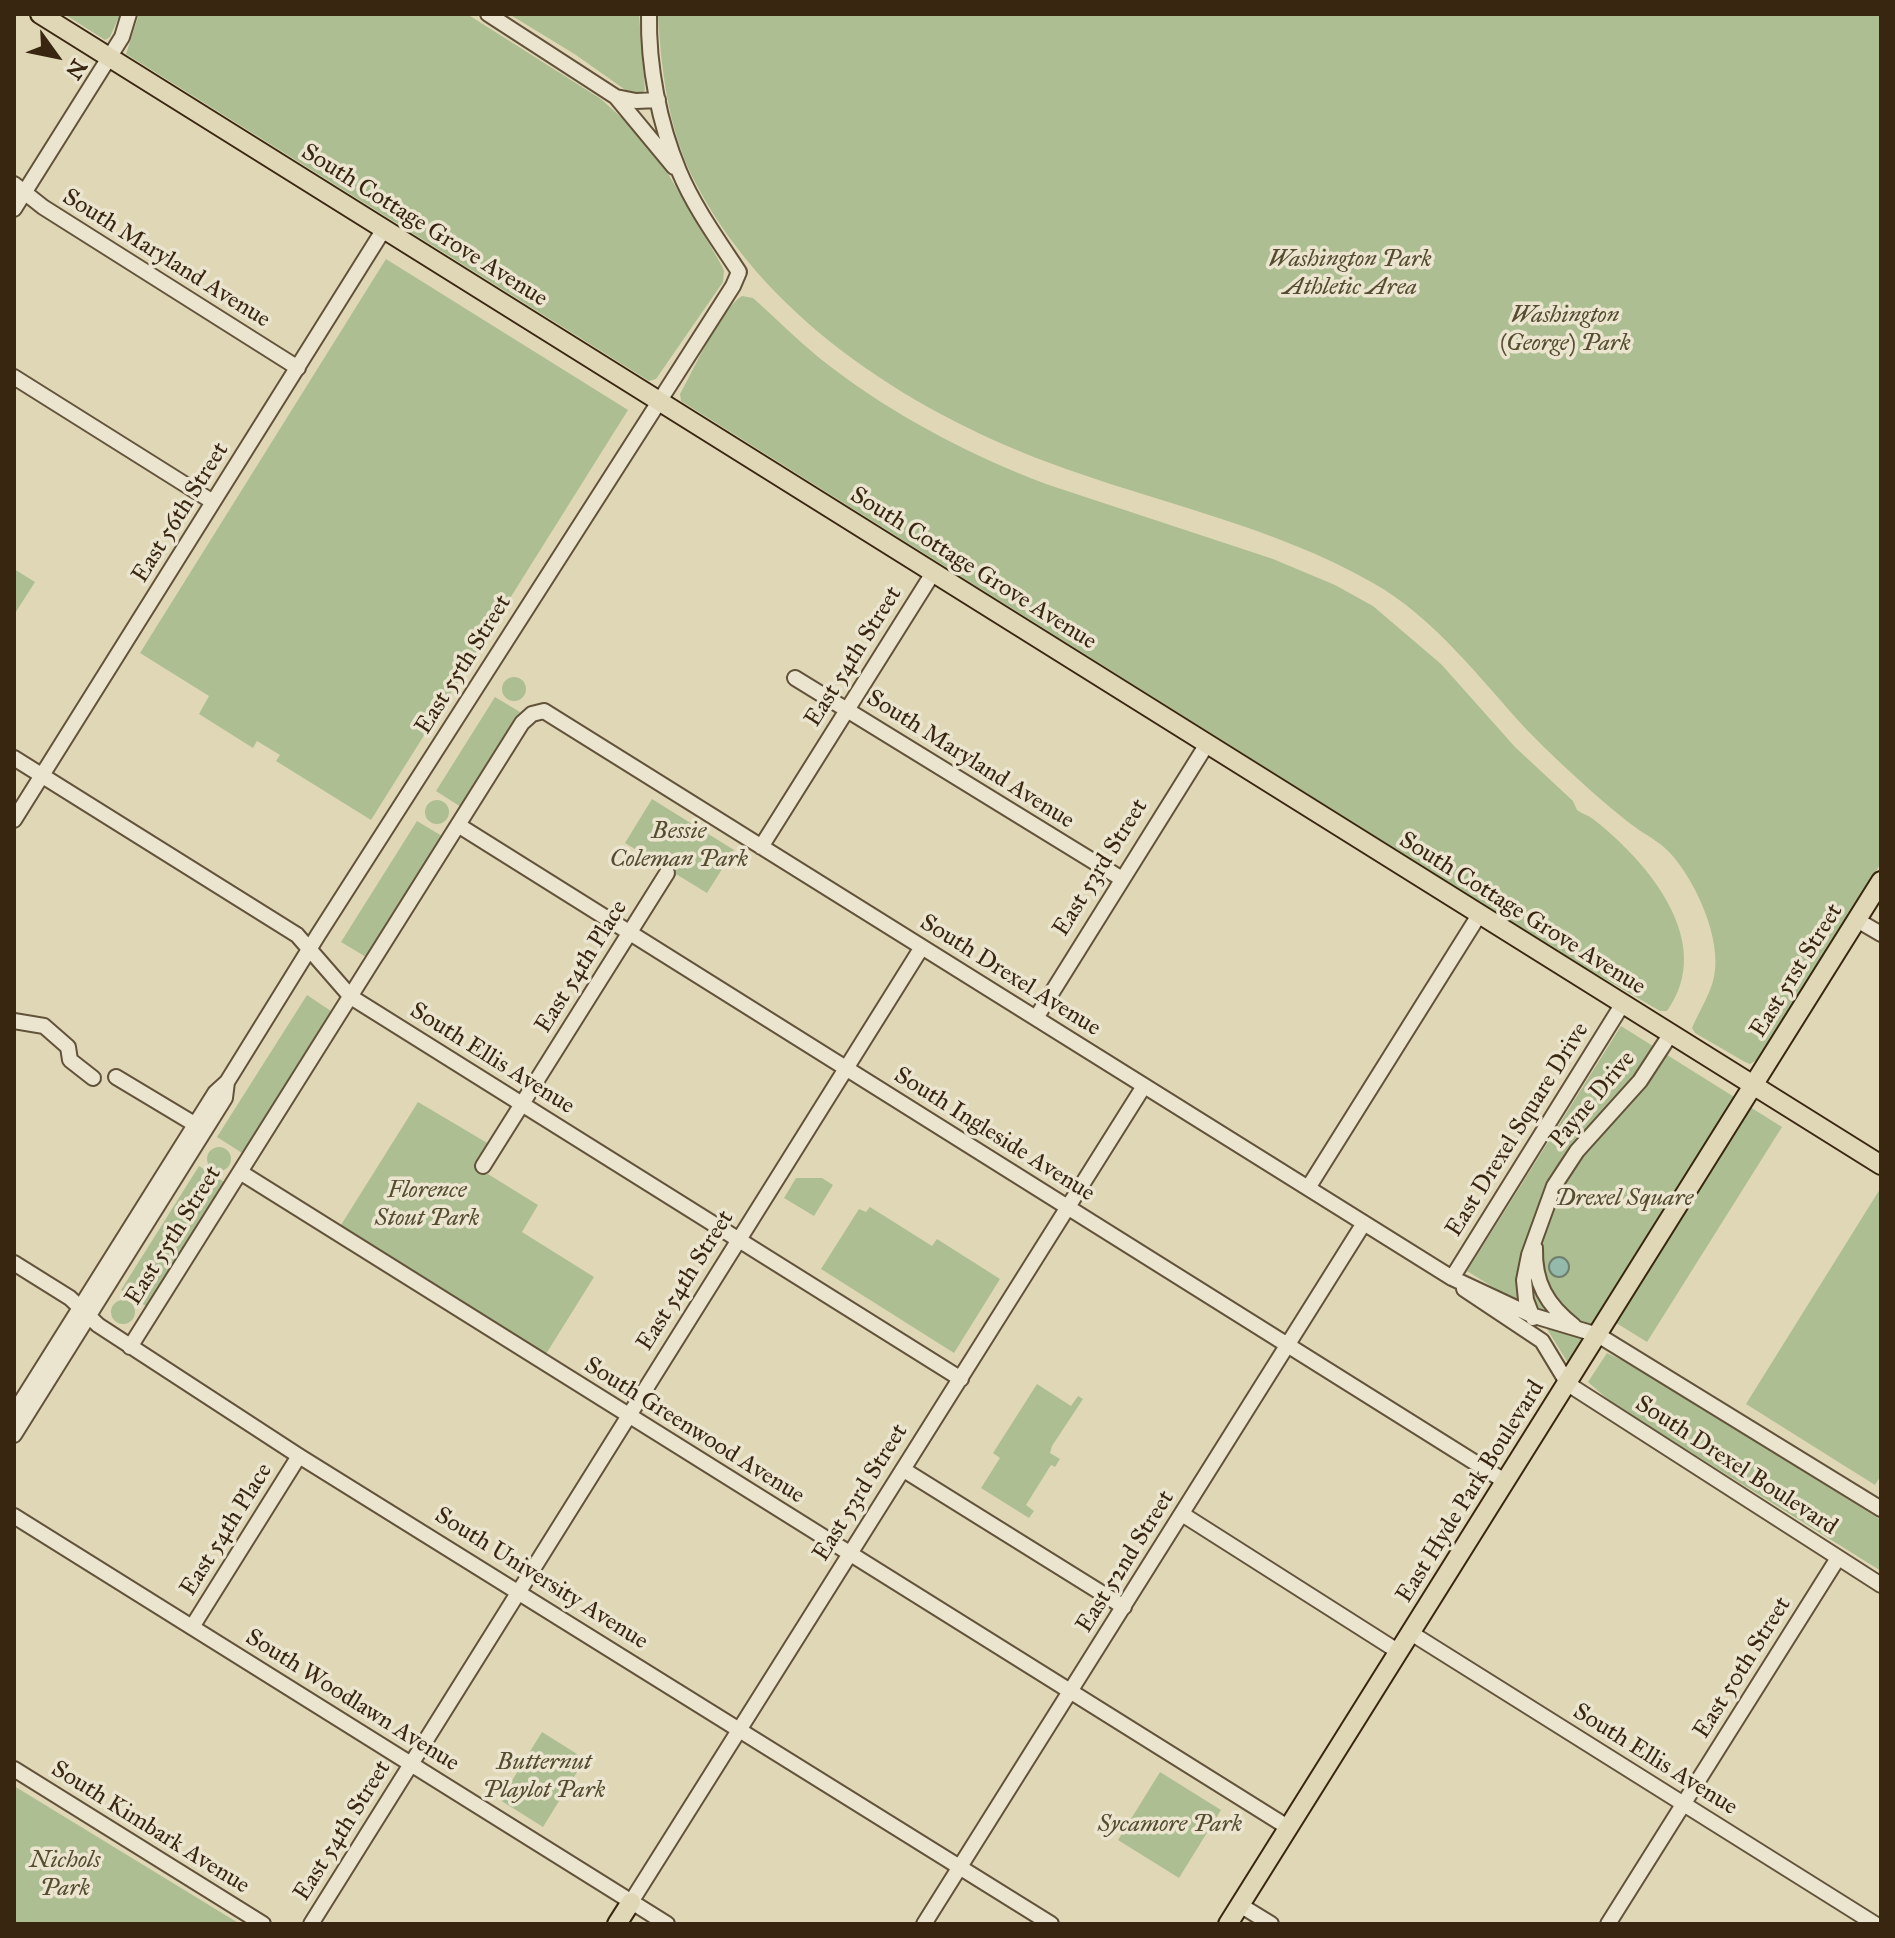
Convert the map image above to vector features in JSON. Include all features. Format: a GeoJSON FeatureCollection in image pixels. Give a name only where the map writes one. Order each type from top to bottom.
{"type":"FeatureCollection","features":[{"type":"Feature","properties":{"kind":"main road","name":"South Cottage Grove Avenue"},"geometry":{"type":"LineString","coordinates":[[40,14],[1881,1165]]}},
{"type":"Feature","properties":{"kind":"main road","name":"East 51st Street"},"geometry":{"type":"LineString","coordinates":[[1754,1086],[1881,881]]}},
{"type":"Feature","properties":{"kind":"main road","name":"East Hyde Park Boulevard"},"geometry":{"type":"LineString","coordinates":[[1228,1924],[1754,1086]]}},
{"type":"Feature","properties":{"kind":"main road","name":"East 53rd Street"},"geometry":{"type":"LineString","coordinates":[[617,1924],[631,1902]]}},
{"type":"Feature","properties":{"kind":"street"},"geometry":{"type":"LineString","coordinates":[[14,209],[19,188],[110,57],[122,37],[129,14]]}},
{"type":"Feature","properties":{"kind":"street"},"geometry":{"type":"LineString","coordinates":[[488,14],[616,97],[680,173]]}},
{"type":"Feature","properties":{"kind":"street"},"geometry":{"type":"LineString","coordinates":[[649,14],[654,82],[680,173]]}},
{"type":"Feature","properties":{"kind":"street"},"geometry":{"type":"LineString","coordinates":[[616,97],[636,101],[658,100]]}},
{"type":"Feature","properties":{"kind":"street","name":"East 55th Street"},"geometry":{"type":"LineString","coordinates":[[14,1435],[84,1313],[200,1127],[215,1093],[227,1082],[658,401],[725,301],[739,272],[680,173]]}},
{"type":"Feature","properties":{"kind":"street","name":"South Maryland Avenue"},"geometry":{"type":"LineString","coordinates":[[19,188],[56,216],[298,368]]}},
{"type":"Feature","properties":{"kind":"street","name":"East 56th Street"},"geometry":{"type":"LineString","coordinates":[[14,820],[384,229]]}},
{"type":"Feature","properties":{"kind":"street"},"geometry":{"type":"LineString","coordinates":[[14,377],[213,502]]}},
{"type":"Feature","properties":{"kind":"street","name":"East 54th Street"},"geometry":{"type":"LineString","coordinates":[[761,847],[933,573]]}},
{"type":"Feature","properties":{"kind":"street","name":"South Maryland Avenue"},"geometry":{"type":"LineString","coordinates":[[795,678],[1122,879]]}},
{"type":"Feature","properties":{"kind":"street","name":"East 55th Street"},"geometry":{"type":"LineString","coordinates":[[130,1347],[522,723],[532,714],[544,711]]}},
{"type":"Feature","properties":{"kind":"street","name":"South Drexel Avenue"},"geometry":{"type":"LineString","coordinates":[[544,711],[1452,1278],[1531,1315],[1598,1335]]}},
{"type":"Feature","properties":{"kind":"street","name":"East 53rd Street"},"geometry":{"type":"LineString","coordinates":[[1036,1018],[1207,744]]}},
{"type":"Feature","properties":{"kind":"street","name":"South Ellis Avenue"},"geometry":{"type":"LineString","coordinates":[[14,758],[297,935],[351,997],[961,1379]]}},
{"type":"Feature","properties":{"kind":"street","name":"South Ingleside Avenue"},"geometry":{"type":"LineString","coordinates":[[458,825],[1506,1482]]}},
{"type":"Feature","properties":{"kind":"street","name":"East 54th Place"},"geometry":{"type":"LineString","coordinates":[[483,1166],[667,873]]}},
{"type":"Feature","properties":{"kind":"street"},"geometry":{"type":"LineString","coordinates":[[1308,1188],[1479,915]]}},
{"type":"Feature","properties":{"kind":"street"},"geometry":{"type":"LineString","coordinates":[[1857,920],[1881,934]]}},
{"type":"Feature","properties":{"kind":"street","name":"East 54th Street"},"geometry":{"type":"LineString","coordinates":[[311,1924],[922,947]]}},
{"type":"Feature","properties":{"kind":"street","name":"East Drexel Square Drive"},"geometry":{"type":"LineString","coordinates":[[1452,1278],[1622,1005]]}},
{"type":"Feature","properties":{"kind":"street"},"geometry":{"type":"LineString","coordinates":[[14,1021],[44,1026],[68,1047],[70,1060],[93,1078]]}},
{"type":"Feature","properties":{"kind":"street","name":"Payne Drive"},"geometry":{"type":"LineString","coordinates":[[1542,1341],[1526,1300],[1524,1280],[1547,1203],[1564,1169],[1640,1081],[1670,1035]]}},
{"type":"Feature","properties":{"kind":"street"},"geometry":{"type":"LineString","coordinates":[[116,1077],[200,1127]]}},
{"type":"Feature","properties":{"kind":"street","name":"East 53rd Street"},"geometry":{"type":"LineString","coordinates":[[631,1902],[1144,1086]]}},
{"type":"Feature","properties":{"kind":"street","name":"South Greenwood Avenue"},"geometry":{"type":"LineString","coordinates":[[240,1172],[1289,1828]]}},
{"type":"Feature","properties":{"kind":"street","name":"East 52nd Street"},"geometry":{"type":"LineString","coordinates":[[924,1924],[1364,1223]]}},
{"type":"Feature","properties":{"kind":"street","name":"Payne Drive"},"geometry":{"type":"LineString","coordinates":[[1535,1240],[1539,1280],[1548,1302]]}},
{"type":"Feature","properties":{"kind":"street","name":"South University Avenue"},"geometry":{"type":"LineString","coordinates":[[14,1263],[70,1298],[84,1313],[130,1347],[299,1456],[1051,1924]]}},
{"type":"Feature","properties":{"kind":"street","name":"South Drexel Avenue"},"geometry":{"type":"LineString","coordinates":[[1452,1278],[1472,1297],[1542,1341],[1568,1384]]}},
{"type":"Feature","properties":{"kind":"street","name":"South Drexel Avenue"},"geometry":{"type":"LineString","coordinates":[[1548,1302],[1575,1327]]}},
{"type":"Feature","properties":{"kind":"street","name":"East 55th Street"},"geometry":{"type":"LineString","coordinates":[[14,1413],[84,1313]]}},
{"type":"Feature","properties":{"kind":"street","name":"South Drexel Boulevard"},"geometry":{"type":"LineString","coordinates":[[1598,1335],[1879,1503]]}},
{"type":"Feature","properties":{"kind":"street","name":"South Drexel Boulevard"},"geometry":{"type":"LineString","coordinates":[[1568,1384],[1881,1585]]}},
{"type":"Feature","properties":{"kind":"street","name":"East 54th Place"},"geometry":{"type":"LineString","coordinates":[[192,1627],[299,1456]]}},
{"type":"Feature","properties":{"kind":"street"},"geometry":{"type":"LineString","coordinates":[[904,1470],[1124,1607]]}},
{"type":"Feature","properties":{"kind":"street"},"geometry":{"type":"LineString","coordinates":[[1182,1514],[1399,1652]]}},
{"type":"Feature","properties":{"kind":"street","name":"South Woodlawn Avenue"},"geometry":{"type":"LineString","coordinates":[[14,1516],[667,1924]]}},
{"type":"Feature","properties":{"kind":"street","name":"East 50th Street"},"geometry":{"type":"LineString","coordinates":[[1608,1924],[1838,1558]]}},
{"type":"Feature","properties":{"kind":"street","name":"South Ellis Avenue"},"geometry":{"type":"LineString","coordinates":[[1411,1633],[1875,1924]]}},
{"type":"Feature","properties":{"kind":"street","name":"South Kimbark Avenue"},"geometry":{"type":"LineString","coordinates":[[14,1769],[263,1924]]}},
{"type":"Feature","properties":{"kind":"street"},"geometry":{"type":"LineString","coordinates":[[1240,1905],[1271,1924]]}},
{"type":"Feature","properties":{"kind":"green space"},"geometry":{"type":"Polygon","coordinates":[[[64,14],[120,14],[110,37],[105,40],[64,14]]]}},
{"type":"Feature","properties":{"kind":"green space"},"geometry":{"type":"Polygon","coordinates":[[[139,14],[467,14],[601,99],[635,130],[663,165],[722,266],[723,282],[656,379],[649,381],[126,54],[139,14]]]}},
{"type":"Feature","properties":{"kind":"green space"},"geometry":{"type":"Polygon","coordinates":[[[509,14],[639,14],[645,90],[638,96],[631,94],[576,55],[509,14]]]}},
{"type":"Feature","properties":{"kind":"green space","name":"Washington (George) Park"},"geometry":{"type":"Polygon","coordinates":[[[658,14],[1881,14],[1881,863],[1759,1059],[1750,1064],[1745,1062],[1695,1033],[1692,1028],[1714,977],[1714,946],[1698,895],[1671,854],[1614,811],[1550,753],[1455,650],[1416,613],[1373,583],[1295,545],[1088,477],[994,440],[891,385],[842,351],[797,314],[757,272],[721,226],[692,176],[671,117],[658,14]]]}},
{"type":"Feature","properties":{"kind":"green space"},"geometry":{"type":"Polygon","coordinates":[[[386,259],[628,410],[371,820],[276,761],[280,755],[257,741],[253,748],[199,714],[209,696],[140,653],[386,259]]]}},
{"type":"Feature","properties":{"kind":"green space"},"geometry":{"type":"Polygon","coordinates":[[[742,296],[753,298],[811,351],[855,385],[961,447],[1046,484],[1273,559],[1335,585],[1373,606],[1441,664],[1515,747],[1573,801],[1577,810],[1614,836],[1653,880],[1669,905],[1680,931],[1684,958],[1680,985],[1667,1011],[1660,1011],[1581,965],[681,401],[680,394],[708,341],[725,313],[742,296]]]}},
{"type":"Feature","properties":{"kind":"green space"},"geometry":{"type":"Polygon","coordinates":[[[14,569],[35,582],[14,615],[14,569]]]}},
{"type":"Feature","properties":{"kind":"green space"},"geometry":{"type":"Polygon","coordinates":[[[514,677],[525,684],[526,689],[519,700],[514,701],[503,694],[502,689],[509,678],[514,677]]]}},
{"type":"Feature","properties":{"kind":"green space"},"geometry":{"type":"Polygon","coordinates":[[[495,697],[520,712],[461,807],[436,791],[495,697]]]}},
{"type":"Feature","properties":{"kind":"green space","name":"Bessie Coleman Park"},"geometry":{"type":"Polygon","coordinates":[[[652,799],[734,850],[707,893],[625,843],[652,799]]]}},
{"type":"Feature","properties":{"kind":"green space"},"geometry":{"type":"Polygon","coordinates":[[[437,800],[445,804],[449,812],[445,820],[437,824],[429,820],[425,812],[429,804],[437,800]]]}},
{"type":"Feature","properties":{"kind":"green space"},"geometry":{"type":"Polygon","coordinates":[[[417,821],[442,836],[366,957],[341,942],[417,821]]]}},
{"type":"Feature","properties":{"kind":"green space"},"geometry":{"type":"Polygon","coordinates":[[[307,995],[331,1011],[242,1153],[217,1137],[307,995]]]}},
{"type":"Feature","properties":{"kind":"green space","name":"Drexel Square"},"geometry":{"type":"Polygon","coordinates":[[[1621,1026],[1782,1127],[1647,1342],[1600,1313],[1568,1363],[1539,1316],[1467,1271],[1621,1026]]]}},
{"type":"Feature","properties":{"kind":"green space","name":"Florence Stout Park"},"geometry":{"type":"Polygon","coordinates":[[[418,1102],[489,1144],[475,1166],[538,1205],[522,1232],[594,1277],[546,1354],[341,1225],[418,1102]]]}},
{"type":"Feature","properties":{"kind":"green space"},"geometry":{"type":"Polygon","coordinates":[[[219,1147],[230,1154],[231,1159],[224,1170],[219,1171],[208,1164],[207,1159],[214,1148],[219,1147]]]}},
{"type":"Feature","properties":{"kind":"green space"},"geometry":{"type":"Polygon","coordinates":[[[199,1166],[224,1182],[146,1306],[121,1290],[199,1166]]]}},
{"type":"Feature","properties":{"kind":"green space"},"geometry":{"type":"Polygon","coordinates":[[[796,1178],[822,1178],[833,1185],[814,1216],[784,1198],[796,1178]]]}},
{"type":"Feature","properties":{"kind":"green space"},"geometry":{"type":"Polygon","coordinates":[[[1880,1189],[1881,1475],[1875,1485],[1746,1404],[1880,1189]]]}},
{"type":"Feature","properties":{"kind":"green space"},"geometry":{"type":"Polygon","coordinates":[[[870,1207],[932,1246],[937,1239],[1000,1279],[954,1353],[821,1269],[859,1209],[866,1212],[870,1207]]]}},
{"type":"Feature","properties":{"kind":"green space"},"geometry":{"type":"Polygon","coordinates":[[[123,1300],[134,1307],[135,1312],[128,1323],[123,1324],[112,1317],[111,1312],[118,1301],[123,1300]]]}},
{"type":"Feature","properties":{"kind":"green space"},"geometry":{"type":"Polygon","coordinates":[[[1607,1353],[1638,1368],[1881,1520],[1881,1571],[1612,1403],[1588,1382],[1607,1353]]]}},
{"type":"Feature","properties":{"kind":"green space"},"geometry":{"type":"Polygon","coordinates":[[[1037,1384],[1071,1406],[1078,1396],[1083,1399],[1052,1446],[1050,1453],[1060,1459],[1055,1467],[1051,1465],[1026,1505],[1034,1511],[1029,1518],[981,1488],[1000,1458],[993,1453],[1037,1384]]]}},
{"type":"Feature","properties":{"kind":"green space","name":"Butternut Playlot Park"},"geometry":{"type":"Polygon","coordinates":[[[542,1732],[585,1759],[543,1827],[500,1800],[542,1732]]]}},
{"type":"Feature","properties":{"kind":"green space","name":"Sycamore Park"},"geometry":{"type":"Polygon","coordinates":[[[1160,1772],[1221,1810],[1179,1878],[1118,1840],[1160,1772]]]}},
{"type":"Feature","properties":{"kind":"green space","name":"Nichols Park"},"geometry":{"type":"Polygon","coordinates":[[[14,1786],[19,1789],[240,1924],[14,1924],[14,1786]]]}},
{"type":"Feature","properties":{"kind":"shaded area"},"geometry":{"type":"Polygon","coordinates":[[[1559,1257],[1566,1260],[1569,1267],[1566,1274],[1559,1277],[1552,1274],[1549,1267],[1552,1260],[1559,1257]]]}},
{"type":"Feature","properties":{"kind":"park label","name":"Washington Park Athletic Area"},"geometry":{"type":"Point","coordinates":[1350,274]}}]}
